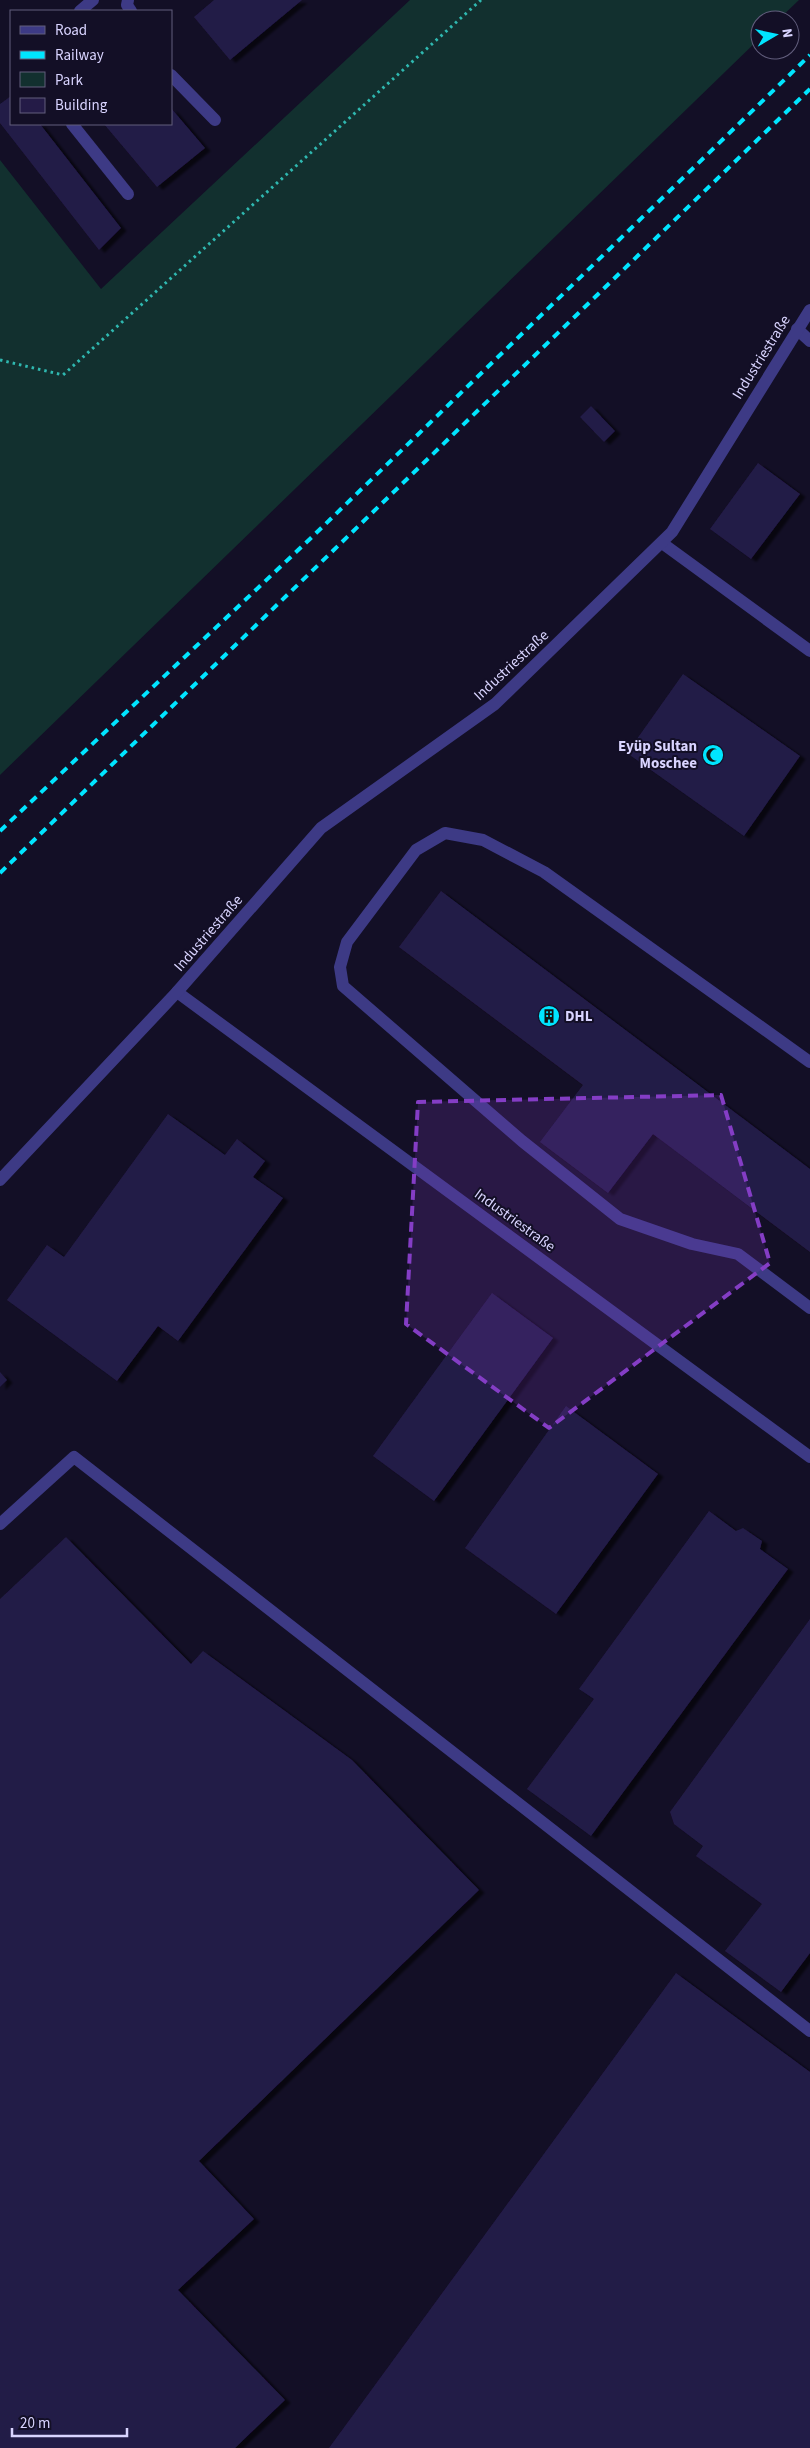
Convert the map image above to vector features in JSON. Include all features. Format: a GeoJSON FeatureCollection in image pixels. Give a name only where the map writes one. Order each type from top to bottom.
{"type":"FeatureCollection","features":[{"type":"Feature","properties":{"kind":"street"},"geometry":{"type":"LineString","coordinates":[[81,10],[94,0]]}},
{"type":"Feature","properties":{"kind":"street"},"geometry":{"type":"LineString","coordinates":[[172,76],[215,120]]}},
{"type":"Feature","properties":{"kind":"street"},"geometry":{"type":"LineString","coordinates":[[73,125],[128,194]]}},
{"type":"Feature","properties":{"kind":"street","name":"Industriestraße"},"geometry":{"type":"LineString","coordinates":[[0,1180],[177,992],[321,828],[495,704],[662,543],[672,532],[797,328],[810,310]]}},
{"type":"Feature","properties":{"kind":"street"},"geometry":{"type":"LineString","coordinates":[[797,328],[810,333]]}},
{"type":"Feature","properties":{"kind":"street"},"geometry":{"type":"LineString","coordinates":[[797,328],[810,341]]}},
{"type":"Feature","properties":{"kind":"street"},"geometry":{"type":"LineString","coordinates":[[662,543],[810,651]]}},
{"type":"Feature","properties":{"kind":"street"},"geometry":{"type":"LineString","coordinates":[[810,1062],[544,872],[483,840],[445,833],[416,850],[347,942],[340,967],[343,986],[522,1140],[620,1220],[692,1244],[738,1254],[810,1308]]}},
{"type":"Feature","properties":{"kind":"street","name":"Industriestraße"},"geometry":{"type":"LineString","coordinates":[[177,992],[810,1457]]}},
{"type":"Feature","properties":{"kind":"street"},"geometry":{"type":"LineString","coordinates":[[0,1524],[74,1457],[810,2031]]}},
{"type":"Feature","properties":{"kind":"path"},"geometry":{"type":"LineString","coordinates":[[0,360],[63,375],[481,0]]}},
{"type":"Feature","properties":{"kind":"highlighted area"},"geometry":{"type":"Polygon","coordinates":[[[721,1095],[770,1263],[549,1428],[406,1324],[418,1102],[721,1095]]]}},
{"type":"Feature","properties":{"kind":"green space"},"geometry":{"type":"Polygon","coordinates":[[[410,0],[799,0],[788,10],[750,10],[750,48],[0,775],[0,160],[101,289],[410,0]]]}},
{"type":"Feature","properties":{"kind":"building"},"geometry":{"type":"Polygon","coordinates":[[[214,0],[302,0],[230,60],[194,17],[214,0]]]}},
{"type":"Feature","properties":{"kind":"building"},"geometry":{"type":"Polygon","coordinates":[[[10,97],[10,125],[41,125],[121,228],[99,250],[0,123],[0,104],[10,97]]]}},
{"type":"Feature","properties":{"kind":"building"},"geometry":{"type":"Polygon","coordinates":[[[172,109],[205,148],[157,187],[105,125],[172,125],[172,109]]]}},
{"type":"Feature","properties":{"kind":"building"},"geometry":{"type":"Polygon","coordinates":[[[591,406],[615,431],[604,442],[580,417],[591,406]]]}},
{"type":"Feature","properties":{"kind":"building"},"geometry":{"type":"Polygon","coordinates":[[[758,463],[800,494],[751,559],[710,529],[758,463]]]}},
{"type":"Feature","properties":{"kind":"building","name":"Eyüp Sultan Moschee"},"geometry":{"type":"Polygon","coordinates":[[[683,674],[800,756],[744,836],[627,753],[683,674]]]}},
{"type":"Feature","properties":{"kind":"building","name":"DHL"},"geometry":{"type":"Polygon","coordinates":[[[441,891],[810,1169],[810,1252],[653,1134],[608,1193],[540,1142],[583,1085],[399,947],[441,891]]]}},
{"type":"Feature","properties":{"kind":"building"},"geometry":{"type":"Polygon","coordinates":[[[168,1114],[225,1155],[237,1139],[265,1161],[253,1177],[283,1198],[178,1341],[158,1326],[117,1381],[7,1300],[47,1245],[64,1257],[168,1114]]]}},
{"type":"Feature","properties":{"kind":"building"},"geometry":{"type":"Polygon","coordinates":[[[492,1293],[553,1338],[434,1501],[373,1456],[492,1293]]]}},
{"type":"Feature","properties":{"kind":"building"},"geometry":{"type":"Polygon","coordinates":[[[0,1372],[7,1380],[0,1387],[0,1372]]]}},
{"type":"Feature","properties":{"kind":"building"},"geometry":{"type":"Polygon","coordinates":[[[566,1406],[658,1474],[556,1614],[465,1548],[566,1406]]]}},
{"type":"Feature","properties":{"kind":"building"},"geometry":{"type":"Polygon","coordinates":[[[709,1511],[736,1531],[743,1528],[762,1541],[760,1549],[788,1569],[591,1836],[527,1789],[594,1699],[579,1689],[709,1511]]]}},
{"type":"Feature","properties":{"kind":"building"},"geometry":{"type":"Polygon","coordinates":[[[66,1537],[191,1664],[203,1651],[352,1760],[479,1890],[199,2161],[254,2219],[178,2290],[285,2400],[235,2448],[0,2448],[0,1599],[66,1537]]]}},
{"type":"Feature","properties":{"kind":"building"},"geometry":{"type":"Polygon","coordinates":[[[810,1619],[810,1953],[781,1992],[725,1951],[762,1904],[696,1856],[703,1846],[674,1824],[670,1812],[810,1619]]]}},
{"type":"Feature","properties":{"kind":"building"},"geometry":{"type":"Polygon","coordinates":[[[676,1973],[810,2072],[810,2448],[329,2448],[676,1973]]]}},
{"type":"Feature","properties":{"kind":"railway"},"geometry":{"type":"LineString","coordinates":[[0,831],[312,537],[810,55]]}},
{"type":"Feature","properties":{"kind":"railway"},"geometry":{"type":"LineString","coordinates":[[0,873],[810,89]]}},
{"type":"Feature","properties":{"kind":"place","name":"Eyüp Sultan Moschee"},"geometry":{"type":"Point","coordinates":[713,755]}},
{"type":"Feature","properties":{"kind":"place","name":"DHL"},"geometry":{"type":"Point","coordinates":[549,1016]}}]}
